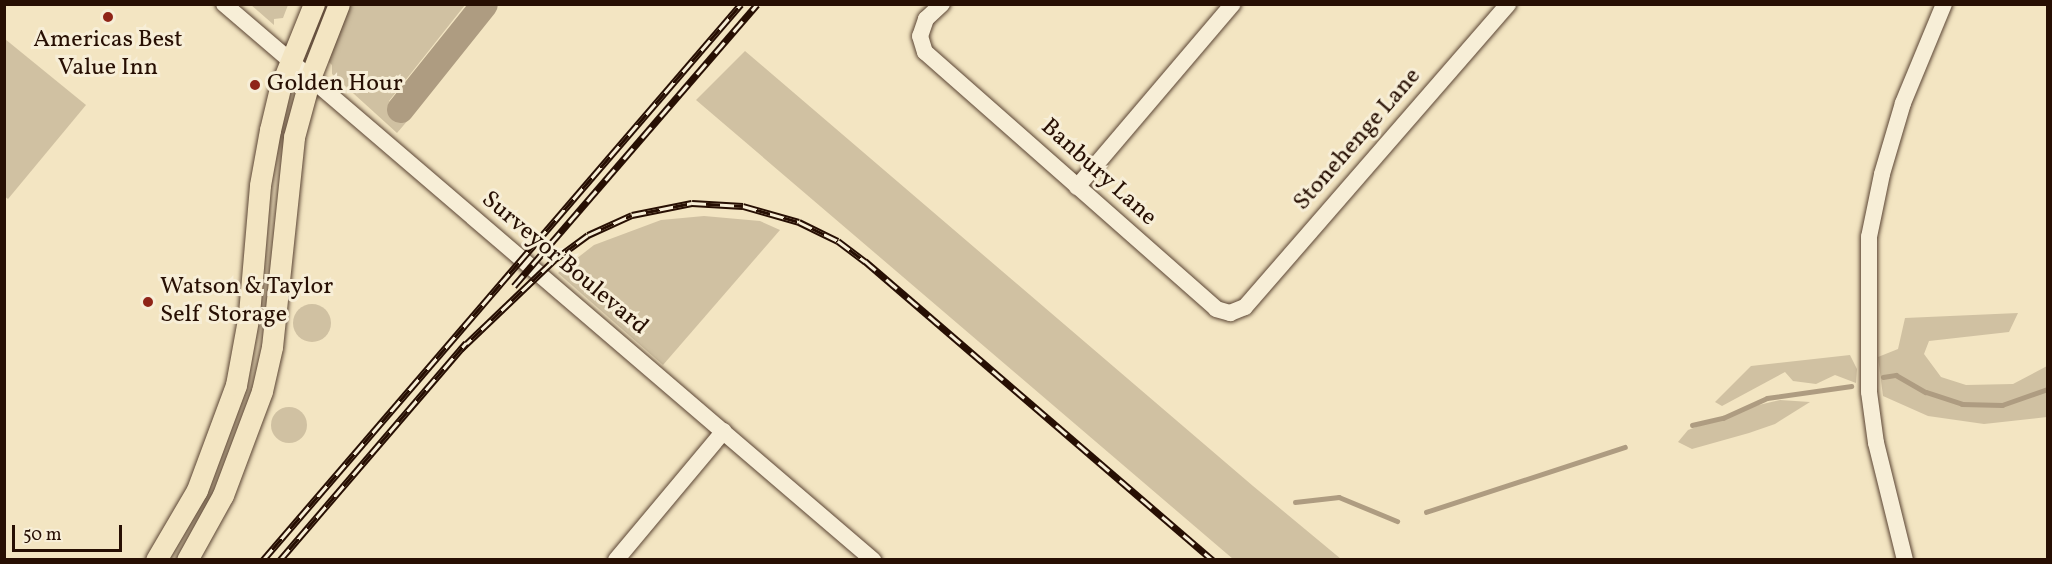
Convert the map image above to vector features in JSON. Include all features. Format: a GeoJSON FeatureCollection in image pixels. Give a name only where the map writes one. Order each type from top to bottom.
{"type":"FeatureCollection","features":[{"type":"Feature","properties":{"kind":"main road"},"geometry":{"type":"LineString","coordinates":[[156,560],[197,490],[236,385],[249,314],[260,184],[278,97],[290,61],[314,4]]}},
{"type":"Feature","properties":{"kind":"main road"},"geometry":{"type":"LineString","coordinates":[[187,560],[223,495],[262,391],[272,347],[294,137],[310,78],[339,4]]}},
{"type":"Feature","properties":{"kind":"main road"},"geometry":{"type":"LineString","coordinates":[[236,385],[262,391]]}},
{"type":"Feature","properties":{"kind":"street","name":"Surveyor Boulevard"},"geometry":{"type":"LineString","coordinates":[[224,4],[873,560]]}},
{"type":"Feature","properties":{"kind":"street","name":"Banbury Lane"},"geometry":{"type":"LineString","coordinates":[[942,4],[926,20],[920,36],[925,52],[1216,309],[1230,313],[1245,307]]}},
{"type":"Feature","properties":{"kind":"street"},"geometry":{"type":"LineString","coordinates":[[1077,187],[1233,4]]}},
{"type":"Feature","properties":{"kind":"street","name":"Stonehenge Lane"},"geometry":{"type":"LineString","coordinates":[[1245,307],[1508,4]]}},
{"type":"Feature","properties":{"kind":"street"},"geometry":{"type":"LineString","coordinates":[[1905,560],[1876,443],[1869,392],[1869,237],[1882,174],[1903,103],[1944,4]]}},
{"type":"Feature","properties":{"kind":"street"},"geometry":{"type":"LineString","coordinates":[[616,560],[724,431]]}},
{"type":"Feature","properties":{"kind":"shaded area"},"geometry":{"type":"Polygon","coordinates":[[[251,5],[288,5],[283,18],[274,19],[274,25],[251,5]]]}},
{"type":"Feature","properties":{"kind":"shaded area"},"geometry":{"type":"Polygon","coordinates":[[[347,5],[465,5],[389,101],[409,119],[397,133],[332,74],[332,65],[327,60],[347,5]]]}},
{"type":"Feature","properties":{"kind":"shaded area"},"geometry":{"type":"Polygon","coordinates":[[[5,39],[86,105],[8,199],[4,196],[5,39]]]}},
{"type":"Feature","properties":{"kind":"shaded area"},"geometry":{"type":"Polygon","coordinates":[[[745,51],[1341,559],[1233,559],[696,100],[745,51]]]}},
{"type":"Feature","properties":{"kind":"shaded area"},"geometry":{"type":"Polygon","coordinates":[[[704,216],[760,221],[780,230],[663,365],[558,273],[594,245],[661,220],[704,216]]]}},
{"type":"Feature","properties":{"kind":"shaded area"},"geometry":{"type":"Polygon","coordinates":[[[312,304],[319,305],[325,310],[330,316],[330,330],[325,336],[319,341],[312,342],[305,341],[299,336],[294,330],[293,323],[294,316],[299,310],[305,305],[312,304]]]}},
{"type":"Feature","properties":{"kind":"shaded area"},"geometry":{"type":"Polygon","coordinates":[[[2018,313],[2009,332],[1929,341],[1924,354],[1941,377],[1966,385],[2013,384],[2047,366],[2047,417],[1984,424],[1928,416],[1883,396],[1878,357],[1898,349],[1905,318],[2018,313]]]}},
{"type":"Feature","properties":{"kind":"shaded area"},"geometry":{"type":"Polygon","coordinates":[[[1850,355],[1857,369],[1856,383],[1835,375],[1816,384],[1793,381],[1785,372],[1722,406],[1715,402],[1751,366],[1850,355]]]}},
{"type":"Feature","properties":{"kind":"shaded area"},"geometry":{"type":"Polygon","coordinates":[[[1780,400],[1810,402],[1775,424],[1749,433],[1692,449],[1678,442],[1688,430],[1750,407],[1780,400]]]}},
{"type":"Feature","properties":{"kind":"shaded area"},"geometry":{"type":"Polygon","coordinates":[[[289,407],[302,412],[307,425],[302,438],[289,443],[276,438],[271,425],[276,412],[289,407]]]}},
{"type":"Feature","properties":{"kind":"waterway"},"geometry":{"type":"LineString","coordinates":[[400,109],[484,4]]}},
{"type":"Feature","properties":{"kind":"waterway"},"geometry":{"type":"LineString","coordinates":[[1883,377],[1896,375],[1926,392],[1962,404],[2002,405],[2048,389]]}},
{"type":"Feature","properties":{"kind":"waterway"},"geometry":{"type":"LineString","coordinates":[[1692,425],[1723,418],[1767,398],[1851,386]]}},
{"type":"Feature","properties":{"kind":"waterway"},"geometry":{"type":"LineString","coordinates":[[1426,512],[1625,447]]}},
{"type":"Feature","properties":{"kind":"waterway"},"geometry":{"type":"LineString","coordinates":[[1295,502],[1339,497],[1397,521]]}},
{"type":"Feature","properties":{"kind":"railway"},"geometry":{"type":"LineString","coordinates":[[263,560],[741,4]]}},
{"type":"Feature","properties":{"kind":"railway"},"geometry":{"type":"LineString","coordinates":[[514,286],[757,4]]}},
{"type":"Feature","properties":{"kind":"railway"},"geometry":{"type":"LineString","coordinates":[[461,349],[554,260],[588,235],[632,215],[692,203],[743,206],[799,222],[838,241],[865,261],[1213,560]]}},
{"type":"Feature","properties":{"kind":"railway"},"geometry":{"type":"LineString","coordinates":[[280,560],[466,343]]}},
{"type":"Feature","properties":{"kind":"place","name":"Americas Best Value Inn"},"geometry":{"type":"Point","coordinates":[108,17]}},
{"type":"Feature","properties":{"kind":"place","name":"Golden Hour"},"geometry":{"type":"Point","coordinates":[255,85]}},
{"type":"Feature","properties":{"kind":"place","name":"Watson & Taylor Self Storage"},"geometry":{"type":"Point","coordinates":[148,302]}}]}
